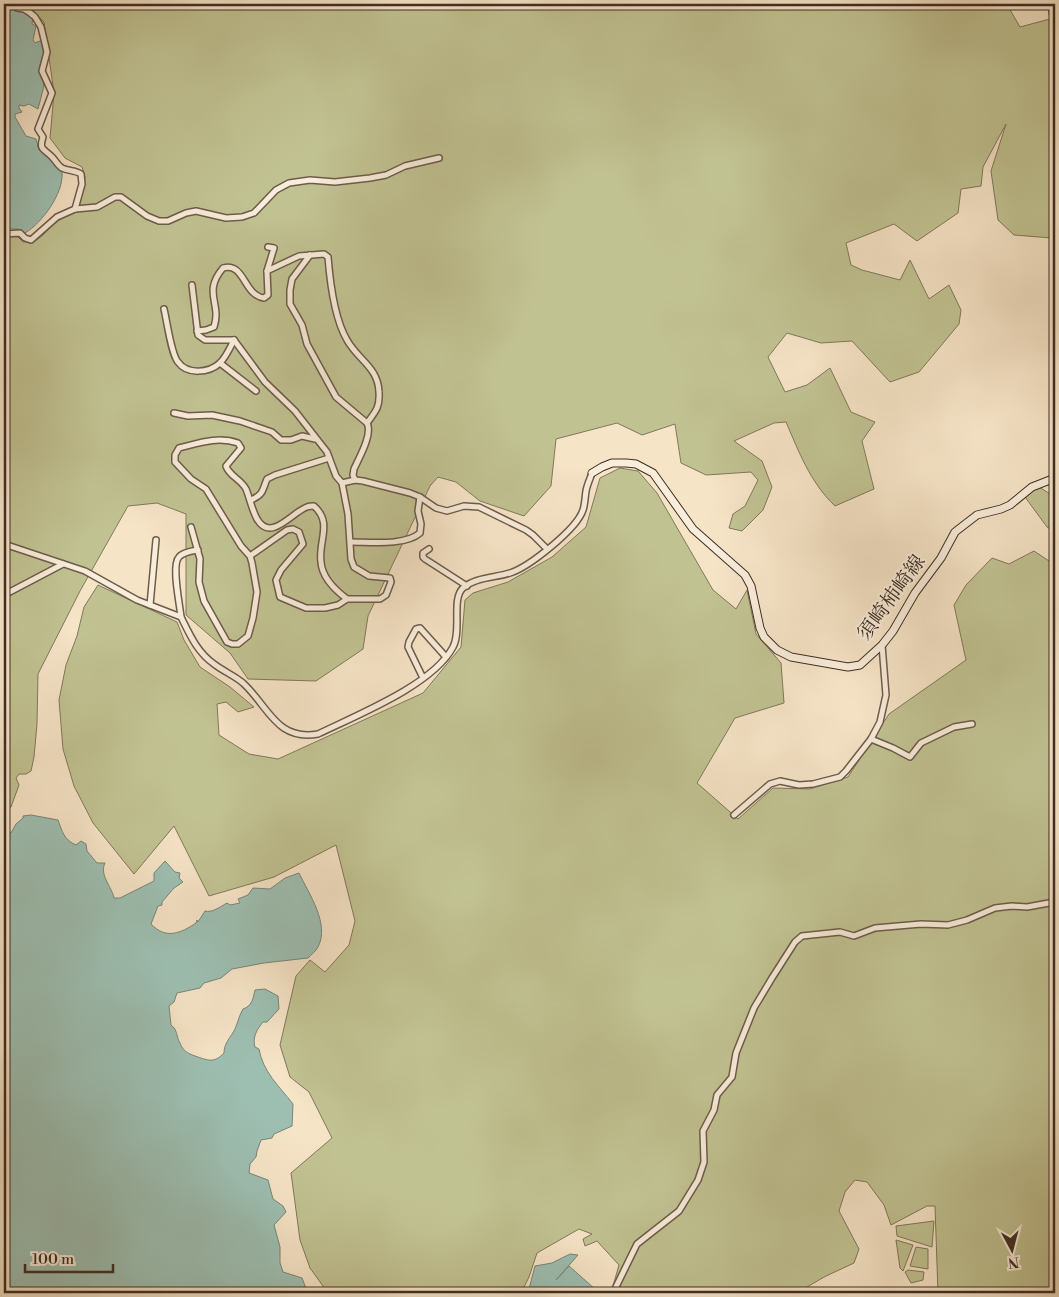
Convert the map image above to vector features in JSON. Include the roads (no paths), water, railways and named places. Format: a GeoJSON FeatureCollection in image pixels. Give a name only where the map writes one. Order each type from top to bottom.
{"type":"FeatureCollection","features":[{"type":"Feature","properties":{"kind":"main road","name":"須崎柿崎線"},"geometry":{"type":"LineString","coordinates":[[592,473],[612,463],[636,464],[653,473],[693,529],[745,575],[751,586],[760,628],[764,637],[777,650],[791,657],[838,666],[854,667],[866,660],[882,646],[893,631],[914,593],[941,558],[955,532],[977,515],[1010,505],[1032,488],[1055,478]]}},
{"type":"Feature","properties":{"kind":"street"},"geometry":{"type":"LineString","coordinates":[[16,4],[17,8],[24,9],[35,17],[41,28],[47,52],[42,68],[52,94],[38,129],[43,137],[41,143],[44,151],[52,156],[60,167],[67,170],[76,170],[81,174],[82,184],[75,208]]}},
{"type":"Feature","properties":{"kind":"street"},"geometry":{"type":"LineString","coordinates":[[4,234],[20,233],[24,238],[31,240],[57,217],[75,208],[97,207],[108,200],[121,197],[147,216],[159,222],[168,221],[196,211],[226,218],[242,217],[254,213],[276,190],[290,183],[310,180],[335,182],[370,178],[386,175],[405,166],[440,158]]}},
{"type":"Feature","properties":{"kind":"street"},"geometry":{"type":"LineString","coordinates":[[197,331],[214,327],[216,315],[212,288],[223,268],[232,267],[239,271],[248,287],[258,297],[264,298],[268,295],[267,272],[274,248],[268,247]]}},
{"type":"Feature","properties":{"kind":"street"},"geometry":{"type":"LineString","coordinates":[[310,254],[292,279],[290,304],[302,325],[307,344],[336,397],[370,427],[354,470],[355,480]]}},
{"type":"Feature","properties":{"kind":"street"},"geometry":{"type":"LineString","coordinates":[[267,272],[300,256],[324,254],[328,257],[333,295],[347,340],[376,375],[379,382],[378,408],[367,423]]}},
{"type":"Feature","properties":{"kind":"street"},"geometry":{"type":"LineString","coordinates":[[192,285],[197,331],[201,338],[205,340],[234,340]]}},
{"type":"Feature","properties":{"kind":"street"},"geometry":{"type":"LineString","coordinates":[[164,309],[177,362],[185,368],[196,372],[211,369],[220,363],[234,340]]}},
{"type":"Feature","properties":{"kind":"street"},"geometry":{"type":"LineString","coordinates":[[234,340],[264,382],[295,411],[315,439],[324,448],[336,476],[342,483],[348,514],[351,559],[354,567],[369,576],[390,578],[392,582],[386,595],[380,599],[347,599],[338,605],[325,608],[306,608],[280,597],[276,580],[281,570],[303,544],[299,532],[293,529],[287,530],[250,556]]}},
{"type":"Feature","properties":{"kind":"street"},"geometry":{"type":"LineString","coordinates":[[220,363],[256,391]]}},
{"type":"Feature","properties":{"kind":"street"},"geometry":{"type":"LineString","coordinates":[[174,413],[188,416],[212,415],[240,421],[272,432],[282,440],[291,440],[302,436],[315,439]]}},
{"type":"Feature","properties":{"kind":"street"},"geometry":{"type":"LineString","coordinates":[[191,527],[198,550],[201,571],[199,582],[204,601],[227,642],[238,644],[248,636],[257,592],[250,556],[241,546],[206,490],[191,479],[175,462],[175,455],[179,448],[220,440],[238,443],[241,448],[226,466],[228,472],[239,479],[245,487],[261,524],[266,527],[276,527],[306,507],[314,506],[321,511],[324,532],[320,562],[330,583],[347,599]]}},
{"type":"Feature","properties":{"kind":"street"},"geometry":{"type":"LineString","coordinates":[[251,500],[260,496],[267,479],[329,458]]}},
{"type":"Feature","properties":{"kind":"street"},"geometry":{"type":"LineString","coordinates":[[198,550],[184,553],[178,557],[175,571],[181,617],[195,645],[212,663],[243,683],[283,728],[296,735],[318,734],[410,688],[440,665],[457,638],[459,593],[467,586],[479,580],[518,570],[562,537],[583,510],[586,490],[592,473]]}},
{"type":"Feature","properties":{"kind":"street"},"geometry":{"type":"LineString","coordinates":[[342,483],[355,480],[420,497],[436,508],[447,511],[464,506],[479,507],[526,530],[546,550]]}},
{"type":"Feature","properties":{"kind":"street"},"geometry":{"type":"LineString","coordinates":[[351,542],[386,542],[416,537],[420,533],[422,524],[418,511],[420,497]]}},
{"type":"Feature","properties":{"kind":"street"},"geometry":{"type":"LineString","coordinates":[[150,605],[156,540]]}},
{"type":"Feature","properties":{"kind":"street"},"geometry":{"type":"LineString","coordinates":[[4,544],[85,571],[137,600],[181,617]]}},
{"type":"Feature","properties":{"kind":"street"},"geometry":{"type":"LineString","coordinates":[[429,549],[424,552],[423,557],[425,559],[467,586]]}},
{"type":"Feature","properties":{"kind":"street"},"geometry":{"type":"LineString","coordinates":[[4,595],[63,564]]}},
{"type":"Feature","properties":{"kind":"street"},"geometry":{"type":"LineString","coordinates":[[423,678],[408,647],[416,629],[420,628],[446,657]]}},
{"type":"Feature","properties":{"kind":"street"},"geometry":{"type":"LineString","coordinates":[[734,815],[770,784],[780,781],[799,785],[813,784],[840,777],[871,739],[880,722],[886,694],[882,646]]}},
{"type":"Feature","properties":{"kind":"street"},"geometry":{"type":"LineString","coordinates":[[871,739],[910,757],[920,743],[954,727],[972,724]]}},
{"type":"Feature","properties":{"kind":"street"},"geometry":{"type":"LineString","coordinates":[[613,1293],[637,1244],[679,1211],[698,1180],[704,1162],[703,1131],[714,1110],[717,1095],[732,1077],[736,1053],[754,1008],[796,942],[802,936],[840,932],[854,936],[875,928],[921,924],[948,925],[967,920],[995,908],[1027,907],[1055,900]]}},
{"type":"Feature","properties":{"kind":"street"},"geometry":{"type":"LineString","coordinates":[[863,1293],[872,1291],[881,1293]]}}]}
